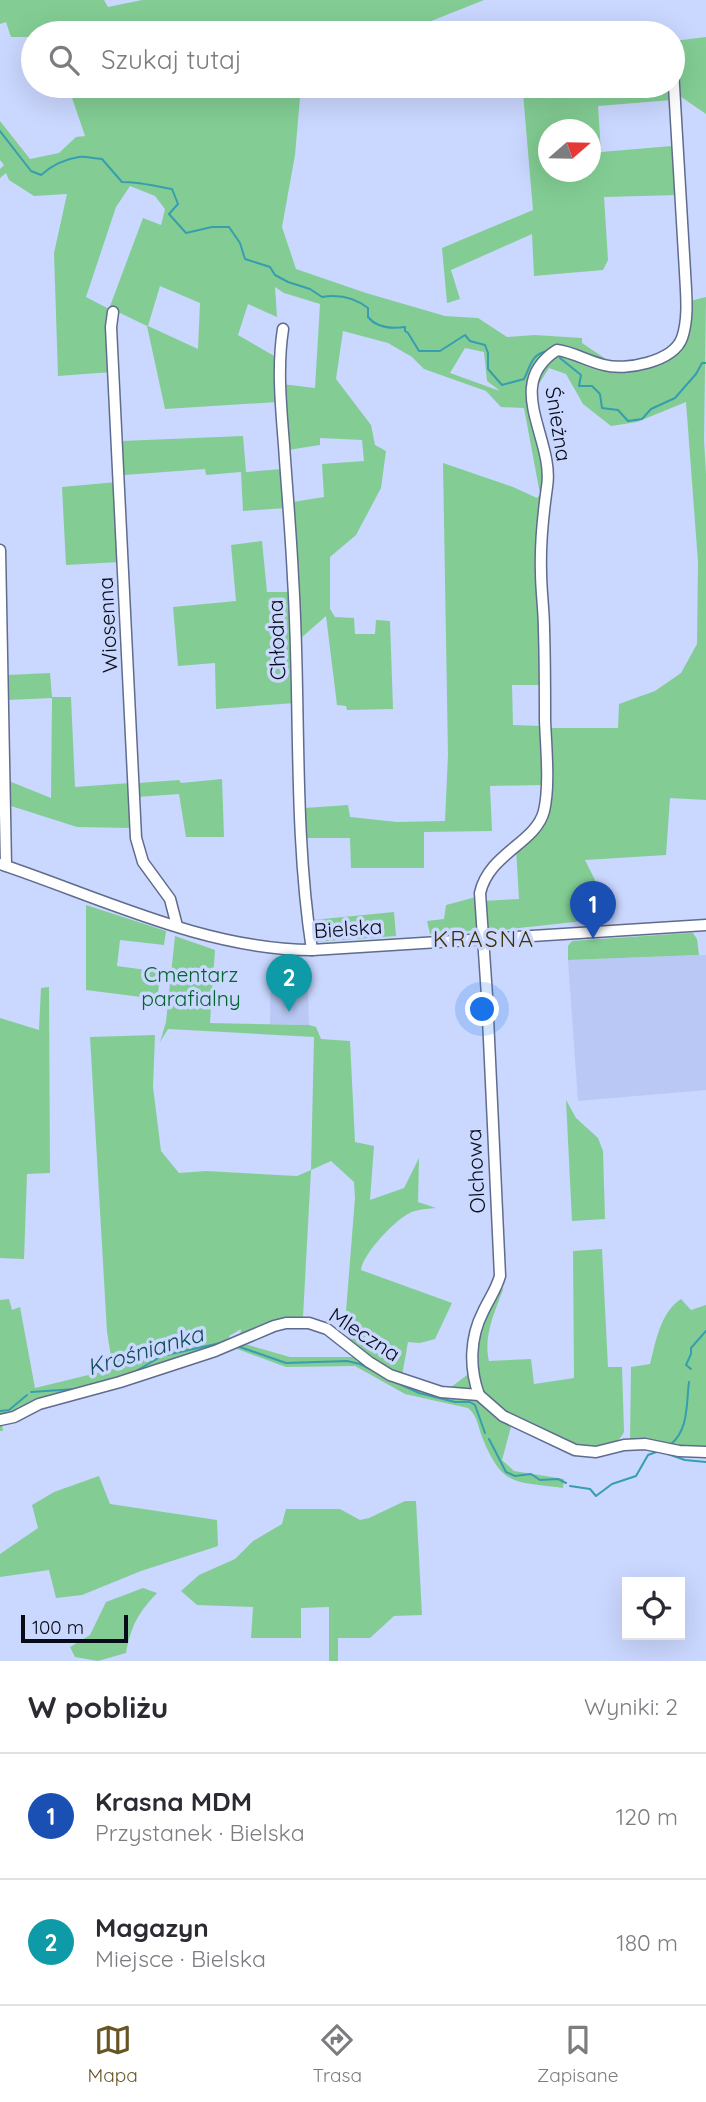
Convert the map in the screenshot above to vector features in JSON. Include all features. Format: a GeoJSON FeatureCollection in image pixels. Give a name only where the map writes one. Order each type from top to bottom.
{"type":"FeatureCollection","features":[{"type":"Feature","properties":{"kind":"street","name":"Śnieżna"},"geometry":{"type":"LineString","coordinates":[[482,938],[480,892],[483,880],[501,857],[525,837],[544,812],[546,780],[541,561],[543,512],[548,479],[531,386],[541,362],[557,350],[604,366],[619,368],[650,363],[675,348],[681,340],[686,303],[675,98]]}},
{"type":"Feature","properties":{"kind":"street","name":"Wiosenna"},"geometry":{"type":"LineString","coordinates":[[113,312],[111,327],[136,838],[143,862],[170,899],[177,926]]}},
{"type":"Feature","properties":{"kind":"street","name":"Chłodna"},"geometry":{"type":"LineString","coordinates":[[283,329],[279,351],[297,654],[304,901],[312,950]]}},
{"type":"Feature","properties":{"kind":"street","name":"Bielska"},"geometry":{"type":"LineString","coordinates":[[0,550],[3,865],[177,926],[251,947],[312,950],[706,925]]}},
{"type":"Feature","properties":{"kind":"street","name":"Olchowa"},"geometry":{"type":"LineString","coordinates":[[479,1395],[473,1372],[474,1336],[478,1321],[497,1288],[500,1276],[482,938]]}},
{"type":"Feature","properties":{"kind":"street","name":"Mleczna"},"geometry":{"type":"LineString","coordinates":[[0,1420],[14,1417],[39,1404],[120,1382],[215,1351],[274,1326],[297,1322],[309,1322],[327,1329],[369,1362],[401,1379],[441,1392],[479,1395]]}},
{"type":"Feature","properties":{"kind":"street"},"geometry":{"type":"LineString","coordinates":[[479,1395],[503,1416],[575,1450],[596,1452],[635,1444],[706,1452]]}},
{"type":"Feature","properties":{"kind":"shaded area"},"geometry":{"type":"Polygon","coordinates":[[[706,955],[706,1090],[578,1101],[568,960],[706,955]]]}},
{"type":"Feature","properties":{"kind":"shaded area"},"geometry":{"type":"Polygon","coordinates":[[[307,961],[309,1025],[270,1024],[271,964],[307,961]]]}},
{"type":"Feature","properties":{"kind":"green space"},"geometry":{"type":"Polygon","coordinates":[[[0,0],[104,0],[108,7],[142,0],[484,0],[431,21],[21,21],[21,37],[11,37],[6,22],[0,24],[0,0]]]}},
{"type":"Feature","properties":{"kind":"green space"},"geometry":{"type":"Polygon","coordinates":[[[706,37],[706,114],[683,98],[685,98],[685,40],[706,37]]]}},
{"type":"Feature","properties":{"kind":"green space"},"geometry":{"type":"Polygon","coordinates":[[[72,98],[300,98],[295,155],[282,227],[296,269],[445,316],[478,318],[507,337],[535,335],[582,338],[582,343],[624,371],[683,346],[690,301],[706,297],[706,800],[670,798],[666,855],[585,860],[597,884],[602,919],[484,932],[483,901],[519,899],[516,848],[549,812],[549,728],[618,728],[619,704],[655,691],[681,673],[697,644],[698,562],[686,402],[637,422],[611,426],[583,404],[566,374],[549,368],[537,387],[538,398],[529,397],[546,482],[541,685],[512,685],[513,725],[541,726],[542,785],[490,786],[492,831],[424,832],[424,868],[351,868],[350,838],[304,838],[305,808],[348,805],[350,817],[397,822],[445,821],[448,755],[443,463],[537,498],[540,494],[524,408],[501,407],[486,391],[424,369],[412,357],[388,343],[343,331],[336,379],[371,425],[375,445],[386,451],[381,488],[356,535],[330,557],[330,609],[335,617],[354,618],[355,634],[375,634],[376,620],[390,621],[393,709],[347,710],[346,706],[337,705],[326,616],[301,638],[298,626],[293,502],[324,497],[322,464],[364,461],[362,440],[320,438],[320,445],[288,450],[282,384],[315,388],[320,304],[284,293],[275,287],[277,317],[248,304],[238,335],[276,357],[278,402],[165,409],[147,326],[114,310],[112,372],[58,376],[54,253],[67,194],[34,196],[9,180],[6,173],[0,178],[0,169],[4,165],[0,160],[0,121],[30,159],[59,153],[76,137],[85,136],[72,98]],[[130,186],[116,207],[86,297],[109,309],[143,218],[161,225],[165,209],[155,196],[130,186]],[[160,286],[148,326],[198,349],[200,303],[160,286]],[[465,348],[450,373],[500,391],[487,381],[484,352],[465,348]]]}},
{"type":"Feature","properties":{"kind":"green space"},"geometry":{"type":"Polygon","coordinates":[[[523,98],[672,98],[598,106],[599,119],[538,119],[538,182],[601,182],[601,152],[672,146],[678,195],[604,197],[608,260],[603,270],[534,276],[532,234],[451,270],[460,299],[447,303],[442,248],[533,210],[523,98]]]}},
{"type":"Feature","properties":{"kind":"green space"},"geometry":{"type":"Polygon","coordinates":[[[243,436],[246,472],[282,469],[286,508],[243,511],[241,472],[206,475],[205,469],[124,475],[122,441],[243,436]]]}},
{"type":"Feature","properties":{"kind":"green space"},"geometry":{"type":"Polygon","coordinates":[[[117,482],[120,562],[66,565],[62,487],[117,482]]]}},
{"type":"Feature","properties":{"kind":"green space"},"geometry":{"type":"Polygon","coordinates":[[[262,541],[267,592],[292,592],[295,703],[216,709],[215,663],[178,666],[173,607],[236,601],[231,545],[262,541]]]}},
{"type":"Feature","properties":{"kind":"green space"},"geometry":{"type":"Polygon","coordinates":[[[50,673],[52,697],[71,697],[75,787],[130,783],[131,828],[77,827],[8,805],[9,781],[51,798],[52,698],[8,700],[8,675],[50,673]]]}},
{"type":"Feature","properties":{"kind":"green space"},"geometry":{"type":"Polygon","coordinates":[[[222,779],[224,837],[186,837],[179,794],[137,797],[138,783],[222,779]]]}},
{"type":"Feature","properties":{"kind":"green space"},"geometry":{"type":"Polygon","coordinates":[[[476,897],[478,930],[430,934],[427,921],[444,919],[446,905],[476,897]]]}},
{"type":"Feature","properties":{"kind":"green space"},"geometry":{"type":"Polygon","coordinates":[[[86,905],[166,931],[164,945],[120,940],[117,966],[161,972],[157,999],[86,990],[86,905]]]}},
{"type":"Feature","properties":{"kind":"green space"},"geometry":{"type":"Polygon","coordinates":[[[394,912],[396,936],[314,942],[313,920],[394,912]]]}},
{"type":"Feature","properties":{"kind":"green space"},"geometry":{"type":"Polygon","coordinates":[[[693,933],[697,939],[699,955],[568,960],[568,946],[572,941],[693,933]]]}},
{"type":"Feature","properties":{"kind":"green space","name":"Cmentarz parafialny"},"geometry":{"type":"Polygon","coordinates":[[[175,936],[215,950],[210,1023],[309,1025],[316,1027],[321,1039],[350,1041],[355,1142],[374,1146],[370,1200],[404,1188],[419,1158],[418,1202],[436,1208],[411,1212],[402,1218],[373,1247],[361,1270],[452,1303],[435,1339],[420,1343],[408,1342],[402,1376],[371,1358],[348,1339],[345,1324],[354,1182],[331,1161],[311,1170],[314,1037],[168,1029],[160,1042],[166,1022],[175,936]]]}},
{"type":"Feature","properties":{"kind":"green space"},"geometry":{"type":"Polygon","coordinates":[[[49,987],[50,1173],[27,1174],[24,1259],[0,1258],[0,1018],[39,1030],[41,988],[49,987]]]}},
{"type":"Feature","properties":{"kind":"green space"},"geometry":{"type":"Polygon","coordinates":[[[155,1035],[153,1087],[161,1151],[179,1173],[206,1171],[297,1176],[311,1170],[303,1317],[289,1318],[240,1336],[241,1329],[229,1336],[231,1341],[1,1417],[3,1431],[0,1431],[0,1300],[9,1299],[12,1310],[20,1307],[35,1388],[113,1369],[107,1332],[90,1037],[155,1035]]]}},
{"type":"Feature","properties":{"kind":"green space"},"geometry":{"type":"Polygon","coordinates":[[[566,1100],[576,1118],[598,1138],[603,1151],[605,1219],[572,1221],[566,1100]]]}},
{"type":"Feature","properties":{"kind":"green space"},"geometry":{"type":"Polygon","coordinates":[[[602,1249],[608,1367],[622,1367],[624,1432],[616,1442],[604,1447],[589,1447],[554,1439],[512,1423],[502,1460],[514,1471],[564,1479],[563,1488],[521,1482],[504,1474],[490,1454],[475,1417],[468,1408],[405,1394],[355,1366],[286,1367],[232,1347],[241,1343],[290,1357],[357,1357],[379,1372],[475,1398],[472,1389],[450,1388],[467,1375],[467,1367],[476,1364],[483,1323],[504,1287],[489,1333],[489,1361],[531,1359],[534,1384],[574,1378],[573,1251],[602,1249]]]}},
{"type":"Feature","properties":{"kind":"green space"},"geometry":{"type":"Polygon","coordinates":[[[681,1299],[691,1310],[706,1305],[706,1448],[686,1449],[630,1441],[631,1367],[650,1364],[664,1320],[681,1299]]]}},
{"type":"Feature","properties":{"kind":"green space"},"geometry":{"type":"Polygon","coordinates":[[[99,1476],[110,1504],[217,1520],[218,1546],[141,1571],[82,1595],[56,1598],[49,1570],[0,1577],[0,1554],[38,1528],[32,1505],[54,1492],[99,1476]]]}},
{"type":"Feature","properties":{"kind":"green space"},"geometry":{"type":"Polygon","coordinates":[[[405,1501],[416,1501],[422,1615],[394,1616],[370,1638],[338,1638],[338,1661],[329,1661],[329,1607],[301,1608],[301,1638],[251,1638],[253,1607],[197,1605],[181,1591],[199,1575],[235,1559],[253,1541],[282,1524],[286,1509],[340,1509],[360,1520],[405,1501]]]}},
{"type":"Feature","properties":{"kind":"green space"},"geometry":{"type":"Polygon","coordinates":[[[143,1588],[157,1593],[136,1620],[126,1653],[98,1661],[75,1657],[70,1647],[90,1635],[106,1602],[143,1588]]]}},
{"type":"Feature","properties":{"kind":"waterway"},"geometry":{"type":"LineString","coordinates":[[0,131],[31,171],[41,175],[63,161],[84,157],[102,159],[122,182],[172,189],[178,204],[169,214],[186,233],[212,227],[229,227],[240,243],[245,259],[270,267],[275,275],[310,289],[322,297],[341,297],[358,302],[368,308],[368,317],[380,326],[405,327],[419,351],[440,351],[465,335],[470,341],[485,345],[488,369],[502,385],[524,379],[535,357],[548,351]]}},
{"type":"Feature","properties":{"kind":"waterway"},"geometry":{"type":"LineString","coordinates":[[560,358],[581,375],[579,386],[592,386],[600,394],[602,408],[618,410],[628,421],[642,419],[651,409],[675,398],[702,363],[706,363]]}},
{"type":"Feature","properties":{"kind":"waterway"},"geometry":{"type":"LineString","coordinates":[[691,1369],[686,1365],[691,1348],[706,1331]]}},
{"type":"Feature","properties":{"kind":"waterway","name":"Krośnianka"},"geometry":{"type":"LineString","coordinates":[[129,1375],[162,1356],[225,1342]]}},
{"type":"Feature","properties":{"kind":"waterway","name":"Krośnianka"},"geometry":{"type":"LineString","coordinates":[[237,1346],[286,1363],[347,1361],[380,1374]]}},
{"type":"Feature","properties":{"kind":"waterway","name":"Krośnianka"},"geometry":{"type":"LineString","coordinates":[[391,1380],[419,1393],[455,1402],[470,1402],[475,1405],[485,1433]]}},
{"type":"Feature","properties":{"kind":"waterway"},"geometry":{"type":"LineString","coordinates":[[670,1445],[684,1425],[689,1382]]}},
{"type":"Feature","properties":{"kind":"waterway","name":"Krośnianka"},"geometry":{"type":"LineString","coordinates":[[31,1392],[93,1385]]}},
{"type":"Feature","properties":{"kind":"waterway","name":"Krośnianka"},"geometry":{"type":"LineString","coordinates":[[0,1411],[9,1410],[27,1395]]}},
{"type":"Feature","properties":{"kind":"waterway","name":"Krośnianka"},"geometry":{"type":"LineString","coordinates":[[489,1439],[506,1472],[515,1476],[531,1474],[540,1480],[558,1479],[566,1483]]}},
{"type":"Feature","properties":{"kind":"waterway","name":"Krośnianka"},"geometry":{"type":"LineString","coordinates":[[570,1486],[590,1489],[596,1496],[612,1484],[636,1476],[648,1455],[659,1451],[685,1460],[706,1462]]}},
{"type":"Feature","properties":{"kind":"place","name":"Krasna MDM"},"geometry":{"type":"Point","coordinates":[593,939]}},
{"type":"Feature","properties":{"kind":"place","name":"Magazyn"},"geometry":{"type":"Point","coordinates":[289,1012]}},
{"type":"Feature","properties":{"kind":"district","name":"KRASNA"},"geometry":{"type":"Point","coordinates":[484,938]}}]}
